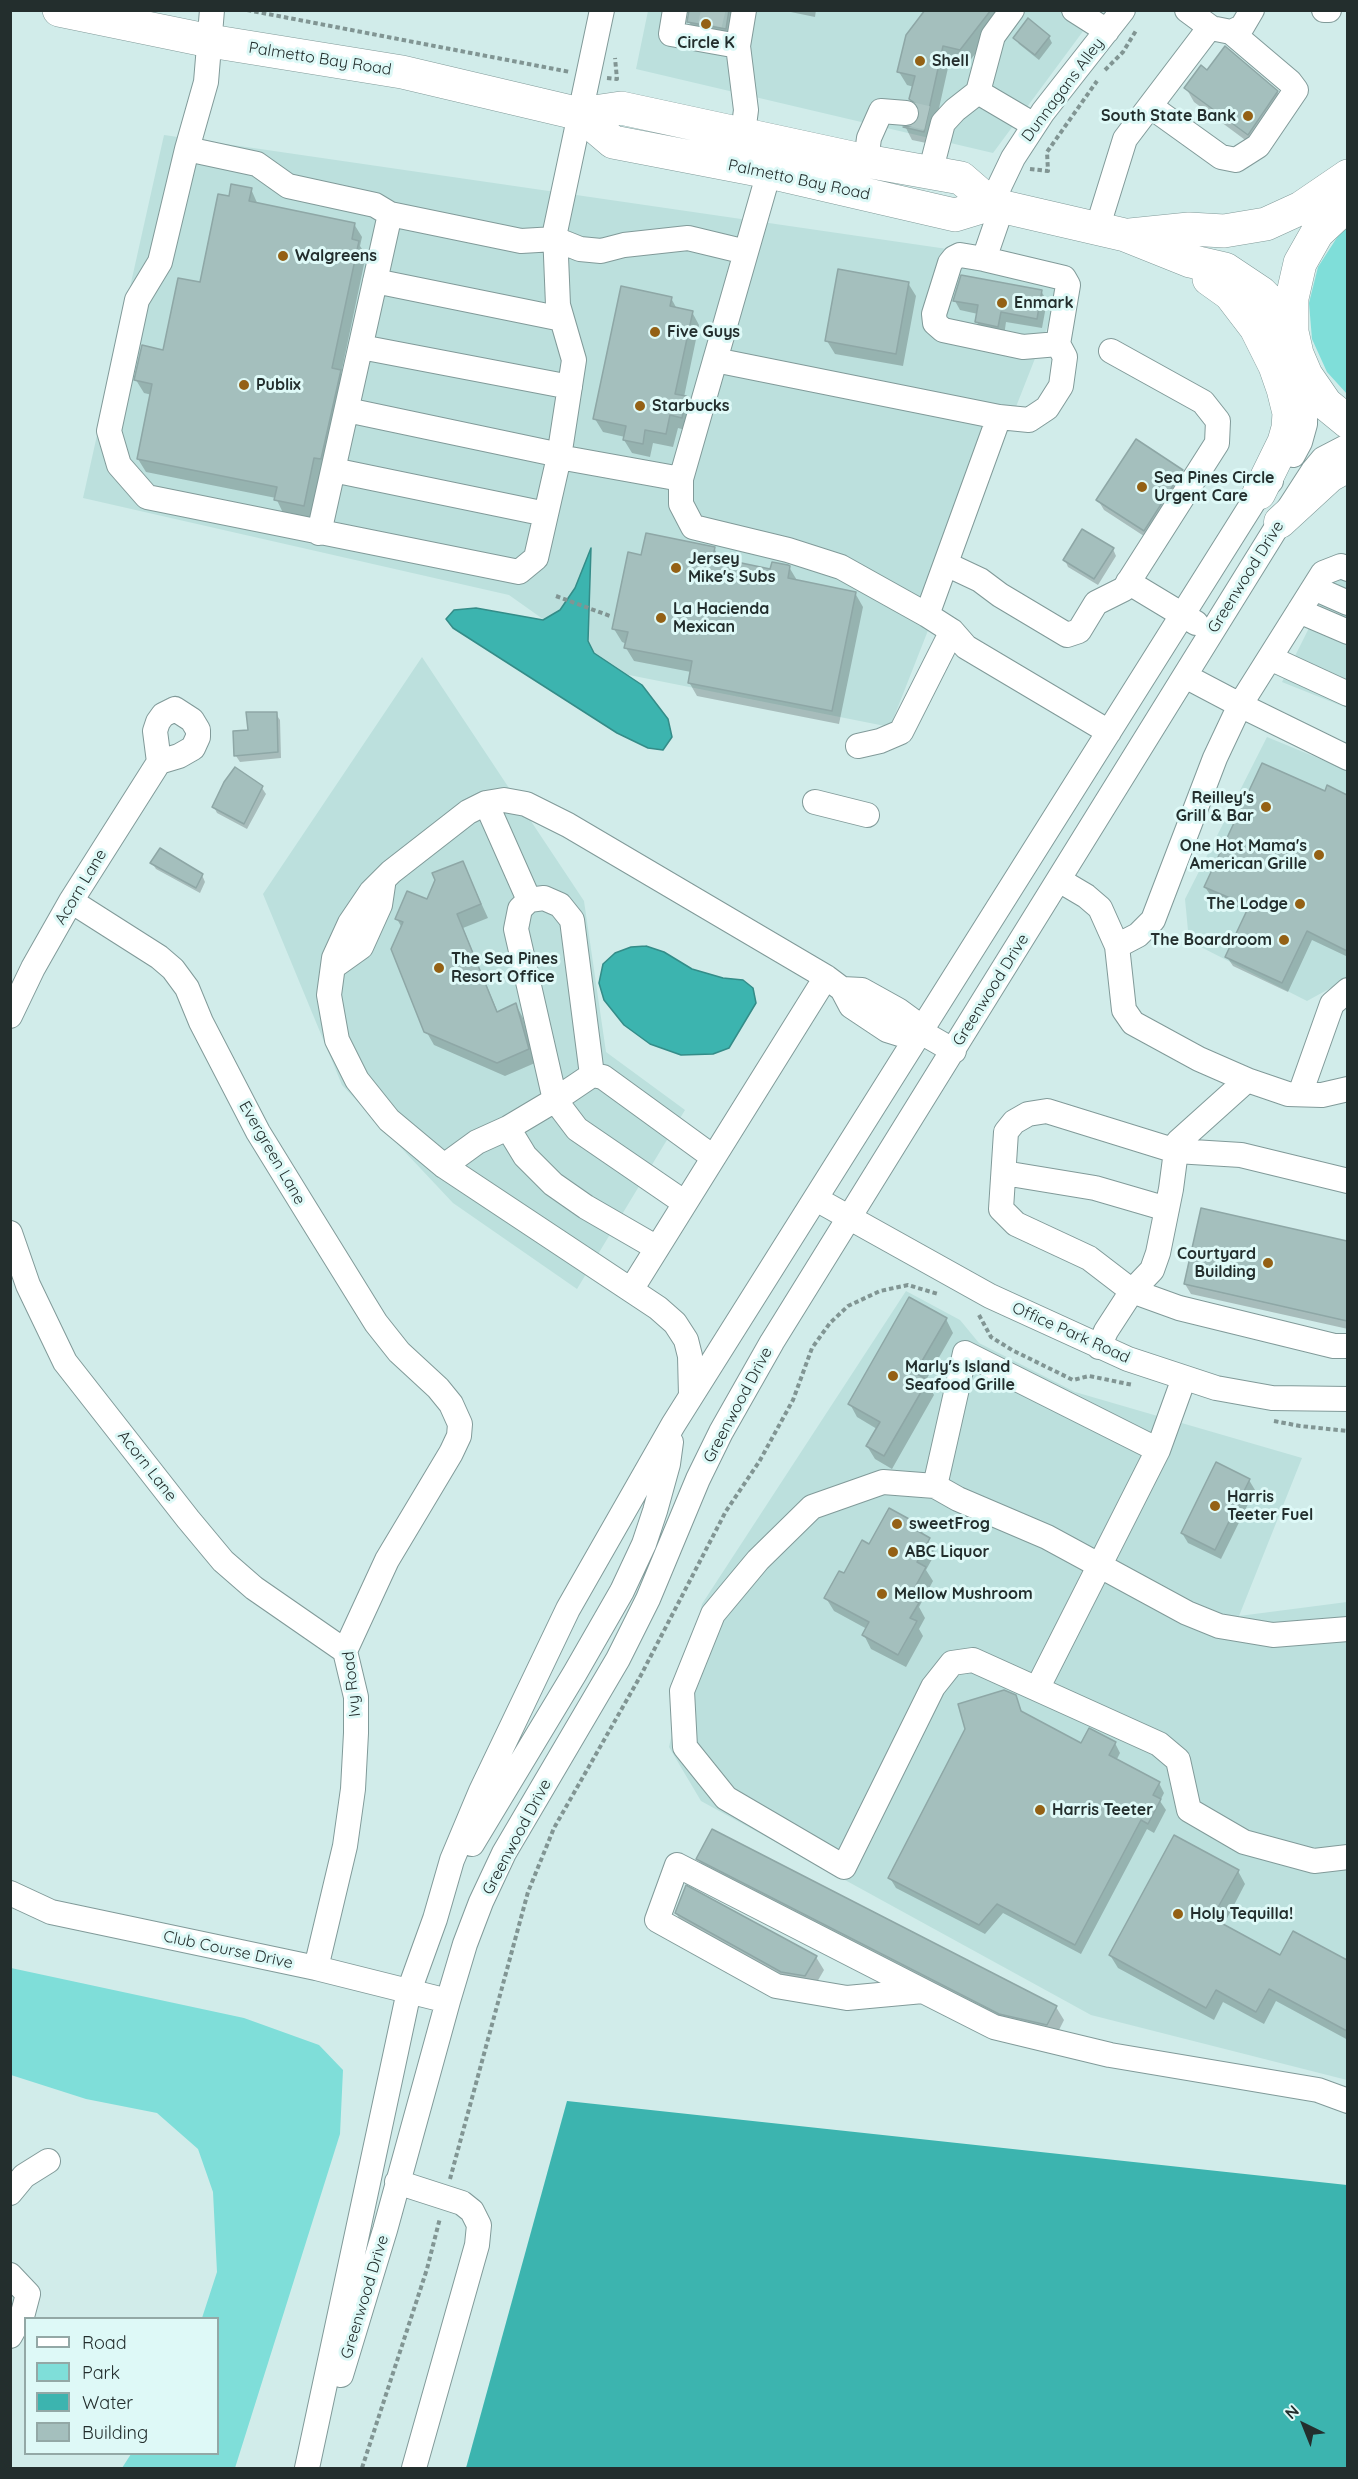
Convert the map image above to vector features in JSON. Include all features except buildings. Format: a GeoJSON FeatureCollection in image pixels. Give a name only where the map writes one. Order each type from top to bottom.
{"type":"FeatureCollection","features":[{"type":"Feature","properties":{"kind":"highway","name":"Palmetto Bay Road"},"geometry":{"type":"LineString","coordinates":[[59,10],[211,26],[580,114],[621,108],[866,161],[961,178],[997,205],[1111,232]]}},
{"type":"Feature","properties":{"kind":"highway","name":"Palmetto Bay Road"},"geometry":{"type":"LineString","coordinates":[[580,114],[613,142],[769,172],[955,215],[997,205]]}},
{"type":"Feature","properties":{"kind":"highway"},"geometry":{"type":"LineString","coordinates":[[1111,232],[1189,229],[1224,231],[1266,224],[1301,208],[1347,176]]}},
{"type":"Feature","properties":{"kind":"highway"},"geometry":{"type":"LineString","coordinates":[[1111,232],[1193,238],[1221,245],[1249,245],[1280,238],[1344,206]]}},
{"type":"Feature","properties":{"kind":"highway"},"geometry":{"type":"LineString","coordinates":[[1344,206],[1317,233],[1300,263],[1292,297],[1292,332],[1297,354],[1306,375],[1326,404],[1347,422]]}},
{"type":"Feature","properties":{"kind":"highway"},"geometry":{"type":"LineString","coordinates":[[1111,232],[1190,261],[1225,269],[1261,293],[1275,307],[1292,332]]}},
{"type":"Feature","properties":{"kind":"highway"},"geometry":{"type":"LineString","coordinates":[[1111,232],[1178,267],[1203,276],[1219,285],[1241,307],[1267,348],[1283,389],[1289,413],[1284,442],[1259,493]]}},
{"type":"Feature","properties":{"kind":"main road"},"geometry":{"type":"LineString","coordinates":[[1280,522],[1330,476],[1347,466]]}},
{"type":"Feature","properties":{"kind":"street"},"geometry":{"type":"LineString","coordinates":[[211,26],[206,82],[160,262],[137,300],[109,431],[119,465],[147,497],[519,572],[536,558],[560,456],[574,360],[558,305],[555,232],[602,10]]}},
{"type":"Feature","properties":{"kind":"street"},"geometry":{"type":"LineString","coordinates":[[675,10],[671,34],[738,46]]}},
{"type":"Feature","properties":{"kind":"street"},"geometry":{"type":"LineString","coordinates":[[866,161],[869,138],[881,111],[925,118],[955,110],[978,92],[993,36],[1012,10]]}},
{"type":"Feature","properties":{"kind":"street"},"geometry":{"type":"LineString","coordinates":[[1074,10],[1107,31]]}},
{"type":"Feature","properties":{"kind":"street","name":"Dunnagans Alley"},"geometry":{"type":"LineString","coordinates":[[984,259],[997,205],[1013,158],[1034,124],[1123,10]]}},
{"type":"Feature","properties":{"kind":"street"},"geometry":{"type":"LineString","coordinates":[[1150,106],[1221,157],[1236,160],[1258,147],[1296,90],[1290,82],[1220,30],[1187,10]]}},
{"type":"Feature","properties":{"kind":"street"},"geometry":{"type":"LineString","coordinates":[[1111,232],[1125,139],[1150,106],[1220,30],[1242,27],[1252,10]]}},
{"type":"Feature","properties":{"kind":"street"},"geometry":{"type":"LineString","coordinates":[[1324,10],[1329,10]]}},
{"type":"Feature","properties":{"kind":"street"},"geometry":{"type":"LineString","coordinates":[[740,16],[738,46],[746,110],[743,133]]}},
{"type":"Feature","properties":{"kind":"street"},"geometry":{"type":"LineString","coordinates":[[978,92],[1034,124]]}},
{"type":"Feature","properties":{"kind":"street"},"geometry":{"type":"LineString","coordinates":[[925,118],[930,172]]}},
{"type":"Feature","properties":{"kind":"street"},"geometry":{"type":"LineString","coordinates":[[188,149],[257,164],[288,186],[375,205],[390,213],[521,241],[555,239],[580,249],[601,251],[624,245],[688,238],[746,252]]}},
{"type":"Feature","properties":{"kind":"street"},"geometry":{"type":"LineString","coordinates":[[769,172],[681,479],[681,504],[693,527],[788,550],[841,567],[927,615],[952,631],[966,647],[1109,732]]}},
{"type":"Feature","properties":{"kind":"street"},"geometry":{"type":"LineString","coordinates":[[319,533],[390,213]]}},
{"type":"Feature","properties":{"kind":"street"},"geometry":{"type":"LineString","coordinates":[[715,360],[999,417],[1029,420],[1047,408],[1060,386],[1065,357],[1058,344],[1068,285],[1064,278],[960,255],[950,263],[934,315],[935,323],[943,330],[1023,347],[1058,344]]}},
{"type":"Feature","properties":{"kind":"street"},"geometry":{"type":"LineString","coordinates":[[375,281],[562,318]]}},
{"type":"Feature","properties":{"kind":"street"},"geometry":{"type":"LineString","coordinates":[[361,347],[570,387]]}},
{"type":"Feature","properties":{"kind":"street"},"geometry":{"type":"LineString","coordinates":[[946,564],[980,580],[1000,595],[1067,635],[1079,631],[1096,603],[1124,589],[1217,443],[1218,421],[1203,402],[1111,351]]}},
{"type":"Feature","properties":{"kind":"street","name":"Greenwood Drive"},"geometry":{"type":"LineString","coordinates":[[308,2462],[409,1991],[435,1919],[452,1860],[477,1801],[568,1609],[691,1396],[1259,493],[1289,462],[1300,442],[1305,424],[1306,375]]}},
{"type":"Feature","properties":{"kind":"street"},"geometry":{"type":"LineString","coordinates":[[347,410],[560,456],[681,479]]}},
{"type":"Feature","properties":{"kind":"street"},"geometry":{"type":"LineString","coordinates":[[927,615],[999,417]]}},
{"type":"Feature","properties":{"kind":"street","name":"Greenwood Drive"},"geometry":{"type":"LineString","coordinates":[[308,2462],[345,2365],[465,1944],[504,1853],[618,1659],[648,1599],[699,1479],[754,1372],[1280,522],[1323,459],[1347,446]]}},
{"type":"Feature","properties":{"kind":"street"},"geometry":{"type":"LineString","coordinates":[[333,470],[546,514]]}},
{"type":"Feature","properties":{"kind":"street"},"geometry":{"type":"LineString","coordinates":[[1117,946],[1138,935],[1153,920],[1215,758],[1240,705],[1323,573],[1341,566],[1347,569]]}},
{"type":"Feature","properties":{"kind":"street"},"geometry":{"type":"LineString","coordinates":[[1128,582],[1212,633]]}},
{"type":"Feature","properties":{"kind":"street"},"geometry":{"type":"LineString","coordinates":[[1314,588],[1347,603]]}},
{"type":"Feature","properties":{"kind":"street"},"geometry":{"type":"LineString","coordinates":[[1299,611],[1347,632]]}},
{"type":"Feature","properties":{"kind":"street"},"geometry":{"type":"LineString","coordinates":[[858,746],[880,741],[901,732],[952,631]]}},
{"type":"Feature","properties":{"kind":"street"},"geometry":{"type":"LineString","coordinates":[[1270,658],[1347,694]]}},
{"type":"Feature","properties":{"kind":"street"},"geometry":{"type":"LineString","coordinates":[[1185,676],[1347,758]]}},
{"type":"Feature","properties":{"kind":"street","name":"Acorn Lane"},"geometry":{"type":"LineString","coordinates":[[10,1016],[33,968],[71,901],[159,762]]}},
{"type":"Feature","properties":{"kind":"street"},"geometry":{"type":"LineString","coordinates":[[691,1396],[690,1356],[686,1340],[675,1323],[630,1290],[444,1166],[389,1120],[357,1080],[337,1040],[329,995],[334,958],[350,923],[371,892],[383,879],[468,812],[486,803],[504,800],[526,804],[568,825],[834,983],[851,1006],[887,1030],[903,1035],[921,1032],[954,1051]]}},
{"type":"Feature","properties":{"kind":"street"},"geometry":{"type":"LineString","coordinates":[[815,802],[867,815]]}},
{"type":"Feature","properties":{"kind":"street"},"geometry":{"type":"LineString","coordinates":[[486,803],[529,900]]}},
{"type":"Feature","properties":{"kind":"street"},"geometry":{"type":"LineString","coordinates":[[1059,880],[1086,896],[1100,908],[1117,946],[1124,1010],[1133,1023],[1199,1059],[1247,1080],[1288,1094],[1322,1095],[1347,1089]]}},
{"type":"Feature","properties":{"kind":"street"},"geometry":{"type":"LineString","coordinates":[[592,1075],[572,921],[560,905],[543,898],[529,900],[520,909],[516,929],[555,1100],[577,1129],[685,1203]]}},
{"type":"Feature","properties":{"kind":"street","name":"Evergreen Lane"},"geometry":{"type":"LineString","coordinates":[[71,901],[159,957],[173,969],[187,988],[201,1022],[258,1132],[376,1323],[399,1352],[452,1404],[460,1425]]}},
{"type":"Feature","properties":{"kind":"street"},"geometry":{"type":"LineString","coordinates":[[630,1290],[714,1157],[834,983]]}},
{"type":"Feature","properties":{"kind":"street"},"geometry":{"type":"LineString","coordinates":[[1300,1094],[1332,1004],[1344,992]]}},
{"type":"Feature","properties":{"kind":"street"},"geometry":{"type":"LineString","coordinates":[[444,1166],[477,1142],[508,1128],[592,1075],[603,1077],[714,1157]]}},
{"type":"Feature","properties":{"kind":"street"},"geometry":{"type":"LineString","coordinates":[[1099,1347],[1106,1330],[1132,1291],[1152,1270],[1158,1254],[1178,1143],[1247,1080]]}},
{"type":"Feature","properties":{"kind":"street"},"geometry":{"type":"LineString","coordinates":[[1347,1181],[1241,1155],[1176,1151],[1047,1111],[1028,1114],[1014,1122],[1006,1132],[1001,1209],[1016,1224],[1089,1258],[1132,1291],[1179,1308],[1334,1346],[1347,1346]]}},
{"type":"Feature","properties":{"kind":"street"},"geometry":{"type":"LineString","coordinates":[[508,1128],[525,1156],[553,1184],[586,1207],[657,1248]]}},
{"type":"Feature","properties":{"kind":"street"},"geometry":{"type":"LineString","coordinates":[[1004,1173],[1095,1188],[1167,1209]]}},
{"type":"Feature","properties":{"kind":"street","name":"Office Park Road"},"geometry":{"type":"LineString","coordinates":[[816,1199],[990,1296],[1099,1347],[1216,1388],[1272,1398],[1347,1400]]}},
{"type":"Feature","properties":{"kind":"street","name":"Acorn Lane"},"geometry":{"type":"LineString","coordinates":[[10,1233],[28,1284],[64,1362],[188,1519],[223,1562],[254,1588],[345,1651]]}},
{"type":"Feature","properties":{"kind":"street"},"geometry":{"type":"LineString","coordinates":[[935,1486],[965,1353],[1158,1450]]}},
{"type":"Feature","properties":{"kind":"street"},"geometry":{"type":"LineString","coordinates":[[1038,1688],[1158,1450],[1185,1378]]}},
{"type":"Feature","properties":{"kind":"street","name":"Ivy Road"},"geometry":{"type":"LineString","coordinates":[[316,1968],[345,1846],[353,1789],[356,1697],[345,1651],[387,1560],[451,1453],[459,1436],[460,1425]]}},
{"type":"Feature","properties":{"kind":"street","name":"Greenwood Drive"},"geometry":{"type":"LineString","coordinates":[[435,1919],[473,1842],[585,1657],[622,1591],[644,1544],[655,1510],[668,1464],[673,1425]]}},
{"type":"Feature","properties":{"kind":"street"},"geometry":{"type":"LineString","coordinates":[[1347,1629],[1273,1635],[1219,1626],[1188,1612],[1047,1537],[958,1499],[935,1486],[883,1482],[812,1507],[758,1560],[713,1614],[682,1691],[685,1747],[726,1798],[844,1867],[933,1687],[952,1663],[973,1660],[1160,1744],[1178,1760],[1189,1810],[1244,1842],[1314,1860],[1347,1857]]}},
{"type":"Feature","properties":{"kind":"street"},"geometry":{"type":"LineString","coordinates":[[923,1991],[847,1998],[776,1986],[657,1920],[677,1864],[994,2027],[1110,2055],[1318,2090],[1347,2101]]}},
{"type":"Feature","properties":{"kind":"street","name":"Club Course Drive"},"geometry":{"type":"LineString","coordinates":[[10,1893],[51,1912],[316,1968],[448,2001]]}},
{"type":"Feature","properties":{"kind":"street"},"geometry":{"type":"LineString","coordinates":[[10,2193],[24,2176],[48,2162]]}},
{"type":"Feature","properties":{"kind":"street"},"geometry":{"type":"LineString","coordinates":[[398,2182],[462,2203],[472,2211],[479,2225],[477,2245],[414,2469]]}},
{"type":"Feature","properties":{"kind":"street"},"geometry":{"type":"LineString","coordinates":[[10,2275],[28,2294],[23,2313],[10,2336]]}},
{"type":"Feature","properties":{"kind":"path"},"geometry":{"type":"LineString","coordinates":[[247,10],[617,80],[615,59],[617,50]]}},
{"type":"Feature","properties":{"kind":"path"},"geometry":{"type":"LineString","coordinates":[[556,597],[610,616]]}},
{"type":"Feature","properties":{"kind":"path"},"geometry":{"type":"LineString","coordinates":[[362,2469],[427,2269],[468,2108],[528,1892],[554,1828],[641,1676],[726,1511],[759,1462],[784,1417],[793,1400],[812,1348],[830,1323],[848,1306],[880,1291],[908,1285],[940,1294]]}},
{"type":"Feature","properties":{"kind":"path"},"geometry":{"type":"LineString","coordinates":[[972,1310],[979,1315]]}},
{"type":"Feature","properties":{"kind":"shaded area"},"geometry":{"type":"Polygon","coordinates":[[[648,11],[1098,11],[993,153],[636,69],[648,11]]]}},
{"type":"Feature","properties":{"kind":"shaded area"},"geometry":{"type":"Polygon","coordinates":[[[164,135],[1071,267],[890,727],[619,673],[509,595],[83,498],[164,135]]]}},
{"type":"Feature","properties":{"kind":"shaded area"},"geometry":{"type":"Polygon","coordinates":[[[1347,552],[1347,708],[1282,682],[1347,552]]]}},
{"type":"Feature","properties":{"kind":"shaded area"},"geometry":{"type":"Polygon","coordinates":[[[422,657],[584,901],[606,1052],[685,1110],[577,1289],[453,1203],[342,1085],[263,894],[422,657]]]}},
{"type":"Feature","properties":{"kind":"shaded area"},"geometry":{"type":"Polygon","coordinates":[[[1267,737],[1347,770],[1347,979],[1307,1001],[1189,941],[1185,899],[1267,737]]]}},
{"type":"Feature","properties":{"kind":"shaded area"},"geometry":{"type":"Polygon","coordinates":[[[906,1291],[960,1320],[979,1343],[1075,1392],[1302,1458],[1239,1616],[1347,1602],[1347,2080],[1091,2015],[701,1801],[669,1747],[702,1604],[906,1291]]]}},
{"type":"Feature","properties":{"kind":"green space"},"geometry":{"type":"Polygon","coordinates":[[[1347,228],[1347,394],[1327,372],[1312,339],[1309,303],[1318,267],[1338,236],[1347,228]]]}},
{"type":"Feature","properties":{"kind":"green space"},"geometry":{"type":"Polygon","coordinates":[[[11,1968],[244,2018],[319,2045],[343,2070],[340,2134],[235,2468],[122,2468],[130,2455],[219,2455],[219,2317],[202,2317],[217,2272],[213,2192],[198,2149],[157,2113],[86,2099],[11,2075],[11,1968]]]}},
{"type":"Feature","properties":{"kind":"green space"},"geometry":{"type":"Polygon","coordinates":[[[567,2101],[1347,2185],[1347,2468],[466,2468],[567,2101]]]}},
{"type":"Feature","properties":{"kind":"water"},"geometry":{"type":"Polygon","coordinates":[[[591,548],[588,641],[594,653],[642,685],[668,719],[672,737],[663,750],[648,748],[617,733],[453,628],[446,619],[454,610],[476,608],[543,620],[560,610],[575,588],[591,548]]]}},
{"type":"Feature","properties":{"kind":"water"},"geometry":{"type":"Polygon","coordinates":[[[646,946],[664,952],[692,969],[723,978],[743,980],[753,988],[756,1003],[729,1048],[713,1054],[681,1055],[650,1044],[624,1025],[604,1000],[599,983],[603,964],[615,953],[631,947],[646,946]]]}},
{"type":"Feature","properties":{"kind":"tunnel"},"geometry":{"type":"LineString","coordinates":[[701,10],[731,17]]}},
{"type":"Feature","properties":{"kind":"tunnel"},"geometry":{"type":"LineString","coordinates":[[906,113],[927,118]]}},
{"type":"Feature","properties":{"kind":"place","name":"Circle K"},"geometry":{"type":"Point","coordinates":[706,24]}},
{"type":"Feature","properties":{"kind":"place","name":"Shell"},"geometry":{"type":"Point","coordinates":[920,61]}},
{"type":"Feature","properties":{"kind":"place","name":"South State Bank"},"geometry":{"type":"Point","coordinates":[1248,116]}},
{"type":"Feature","properties":{"kind":"place","name":"Walgreens"},"geometry":{"type":"Point","coordinates":[283,256]}},
{"type":"Feature","properties":{"kind":"place","name":"Enmark"},"geometry":{"type":"Point","coordinates":[1002,303]}},
{"type":"Feature","properties":{"kind":"place","name":"Five Guys"},"geometry":{"type":"Point","coordinates":[655,332]}},
{"type":"Feature","properties":{"kind":"place","name":"Publix"},"geometry":{"type":"Point","coordinates":[244,385]}},
{"type":"Feature","properties":{"kind":"place","name":"Starbucks"},"geometry":{"type":"Point","coordinates":[640,406]}},
{"type":"Feature","properties":{"kind":"place","name":"Sea Pines Circle Urgent Care"},"geometry":{"type":"Point","coordinates":[1142,487]}},
{"type":"Feature","properties":{"kind":"place","name":"Jersey Mike's Subs"},"geometry":{"type":"Point","coordinates":[676,568]}},
{"type":"Feature","properties":{"kind":"place","name":"La Hacienda Mexican"},"geometry":{"type":"Point","coordinates":[661,618]}},
{"type":"Feature","properties":{"kind":"place","name":"Reilley's Grill & Bar"},"geometry":{"type":"Point","coordinates":[1266,807]}},
{"type":"Feature","properties":{"kind":"place","name":"One Hot Mama's American Grille"},"geometry":{"type":"Point","coordinates":[1319,855]}},
{"type":"Feature","properties":{"kind":"place","name":"The Lodge"},"geometry":{"type":"Point","coordinates":[1300,904]}},
{"type":"Feature","properties":{"kind":"place","name":"The Boardroom"},"geometry":{"type":"Point","coordinates":[1284,940]}},
{"type":"Feature","properties":{"kind":"place","name":"The Sea Pines Resort Office"},"geometry":{"type":"Point","coordinates":[439,968]}},
{"type":"Feature","properties":{"kind":"place","name":"Courtyard Building"},"geometry":{"type":"Point","coordinates":[1268,1263]}},
{"type":"Feature","properties":{"kind":"place","name":"Marly's Island Seafood Grille"},"geometry":{"type":"Point","coordinates":[893,1376]}},
{"type":"Feature","properties":{"kind":"place","name":"Harris Teeter Fuel"},"geometry":{"type":"Point","coordinates":[1215,1506]}},
{"type":"Feature","properties":{"kind":"place","name":"sweetFrog"},"geometry":{"type":"Point","coordinates":[897,1524]}},
{"type":"Feature","properties":{"kind":"place","name":"ABC Liquor"},"geometry":{"type":"Point","coordinates":[893,1552]}},
{"type":"Feature","properties":{"kind":"place","name":"Mellow Mushroom"},"geometry":{"type":"Point","coordinates":[882,1594]}},
{"type":"Feature","properties":{"kind":"place","name":"Harris Teeter"},"geometry":{"type":"Point","coordinates":[1040,1810]}},
{"type":"Feature","properties":{"kind":"place","name":"Holy Tequilla!"},"geometry":{"type":"Point","coordinates":[1178,1914]}}]}
